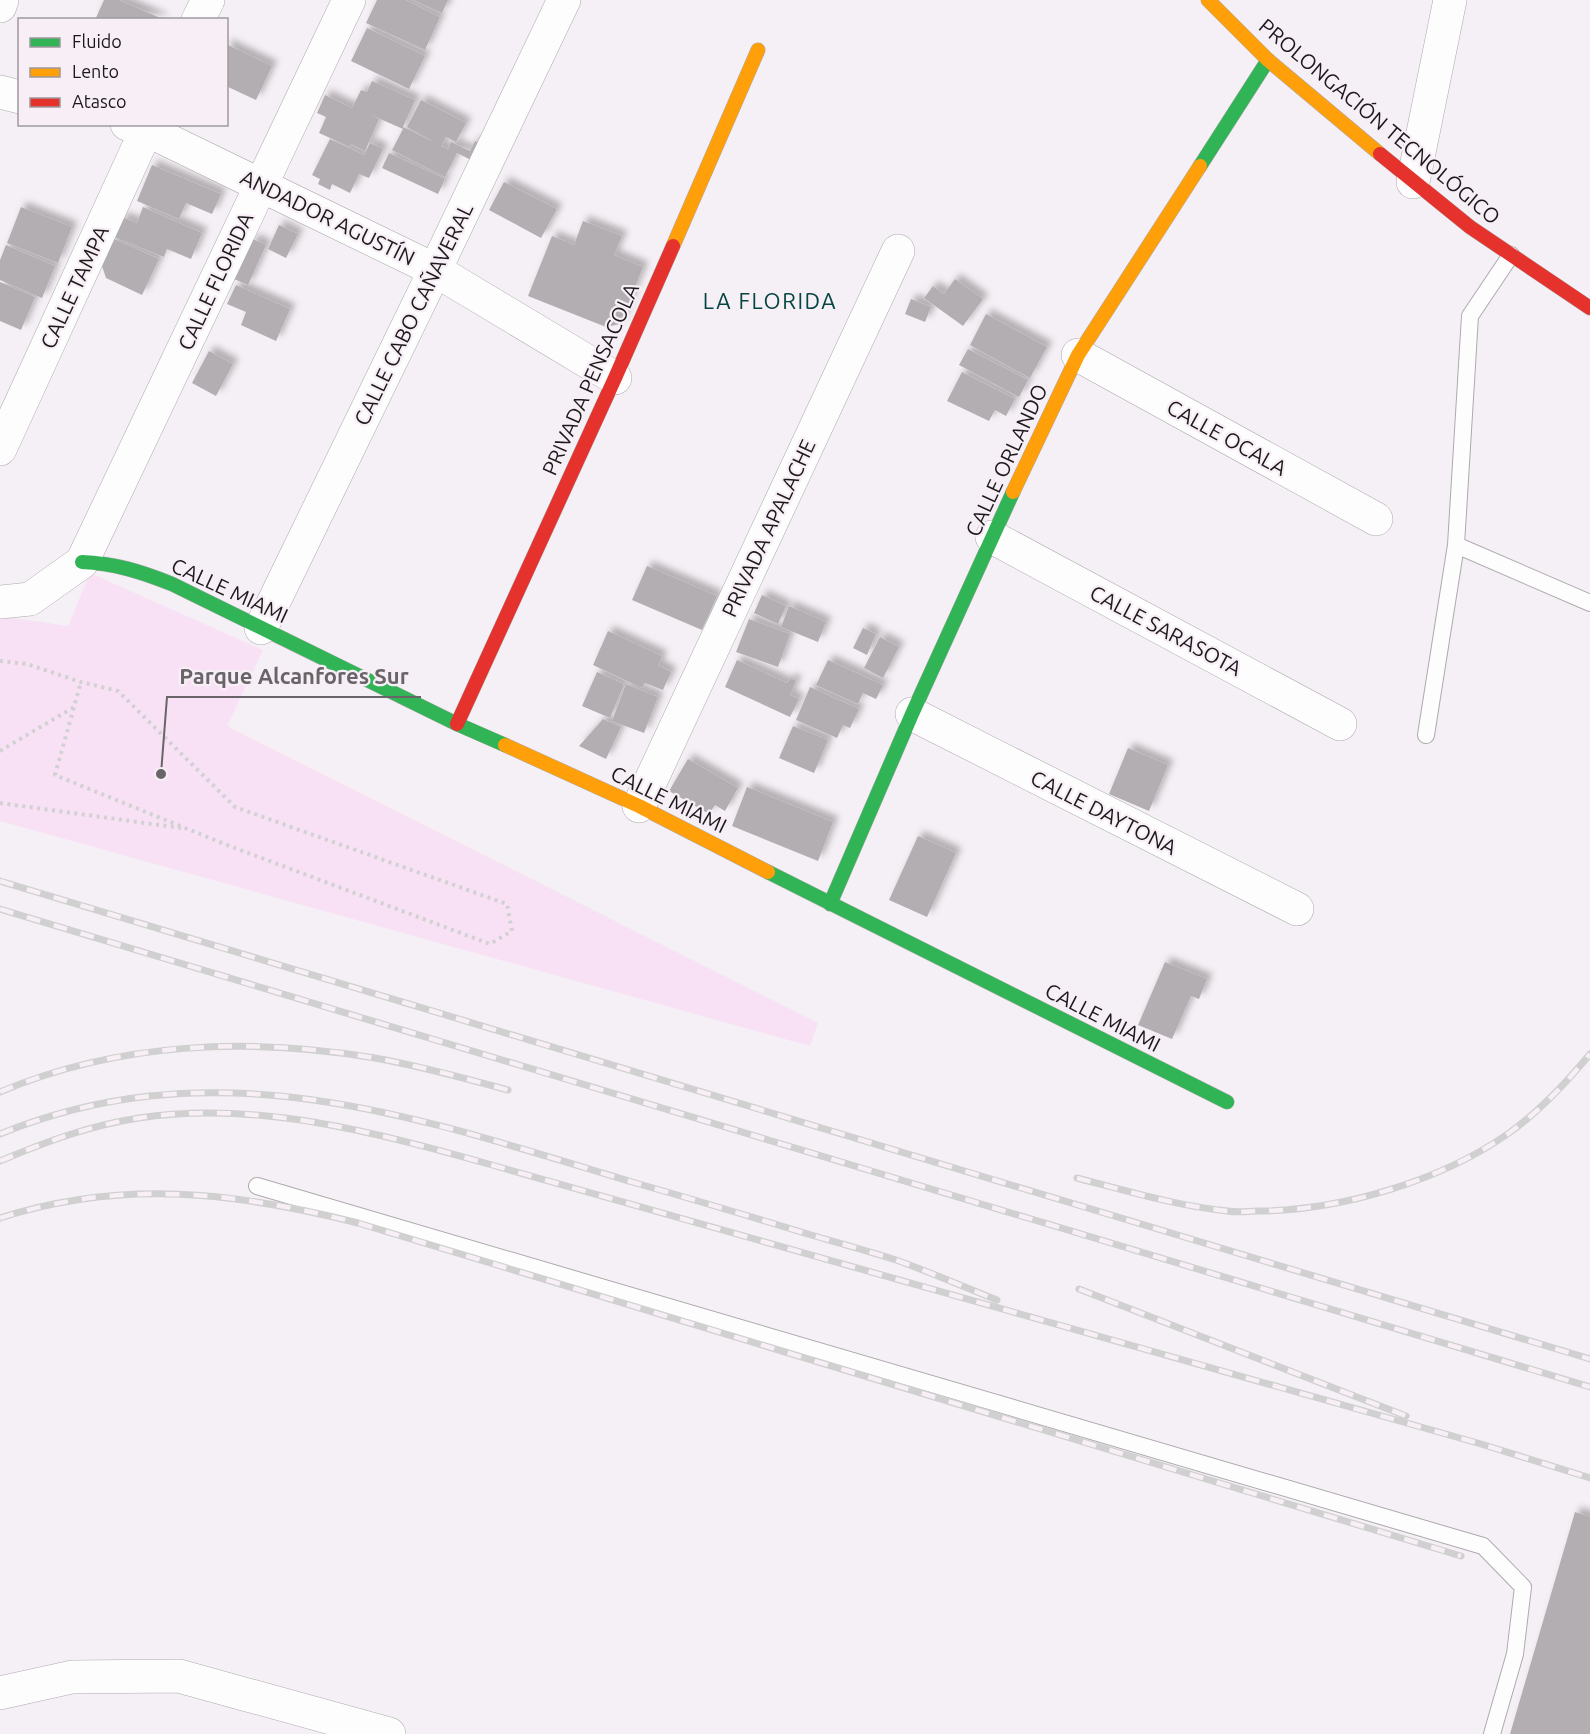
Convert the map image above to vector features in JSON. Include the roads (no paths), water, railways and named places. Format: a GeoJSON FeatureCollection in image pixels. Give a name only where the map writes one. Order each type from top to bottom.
{"type":"FeatureCollection","features":[{"type":"Feature","properties":{"kind":"street"},"geometry":{"type":"LineString","coordinates":[[0,6],[2,0]]}},
{"type":"Feature","properties":{"kind":"street"},"geometry":{"type":"LineString","coordinates":[[199,18],[208,0]]}},
{"type":"Feature","properties":{"kind":"street","name":"CALLE FLORIDA"},"geometry":{"type":"LineString","coordinates":[[82,561],[349,0]]}},
{"type":"Feature","properties":{"kind":"street","name":"CALLE CABO CAÑAVERAL"},"geometry":{"type":"LineString","coordinates":[[261,628],[564,0]]}},
{"type":"Feature","properties":{"kind":"street","name":"PROLONGACIÓN TECNOLÓGICO"},"geometry":{"type":"LineString","coordinates":[[1208,0],[1268,60],[1413,182],[1470,226],[1590,308]]}},
{"type":"Feature","properties":{"kind":"street"},"geometry":{"type":"LineString","coordinates":[[1413,182],[1450,0]]}},
{"type":"Feature","properties":{"kind":"street","name":"PRIVADA PENSACOLA"},"geometry":{"type":"LineString","coordinates":[[457,724],[615,378],[758,50]]}},
{"type":"Feature","properties":{"kind":"street","name":"CALLE ORLANDO"},"geometry":{"type":"LineString","coordinates":[[830,904],[912,714],[1078,355],[1268,60]]}},
{"type":"Feature","properties":{"kind":"street","name":"ANDADOR AGUSTÍN"},"geometry":{"type":"LineString","coordinates":[[141,126],[435,270],[615,378]]}},
{"type":"Feature","properties":{"kind":"street","name":"CALLE TAMPA"},"geometry":{"type":"LineString","coordinates":[[0,449],[141,126]]}},
{"type":"Feature","properties":{"kind":"street","name":"PRIVADA APALACHE"},"geometry":{"type":"LineString","coordinates":[[639,806],[898,251]]}},
{"type":"Feature","properties":{"kind":"street","name":"CALLE OCALA"},"geometry":{"type":"LineString","coordinates":[[1078,355],[1376,519]]}},
{"type":"Feature","properties":{"kind":"street","name":"CALLE SARASOTA"},"geometry":{"type":"LineString","coordinates":[[992,537],[1340,724]]}},
{"type":"Feature","properties":{"kind":"street"},"geometry":{"type":"LineString","coordinates":[[0,602],[30,599],[82,561]]}},
{"type":"Feature","properties":{"kind":"street","name":"CALLE MIAMI"},"geometry":{"type":"LineString","coordinates":[[82,561],[125,566],[172,584],[457,724],[639,806],[1227,1102]]}},
{"type":"Feature","properties":{"kind":"street","name":"CALLE DAYTONA"},"geometry":{"type":"LineString","coordinates":[[912,714],[1297,909]]}},
{"type":"Feature","properties":{"kind":"street"},"geometry":{"type":"LineString","coordinates":[[0,1693],[72,1677],[179,1676],[389,1734]]}},
{"type":"Feature","properties":{"kind":"lane"},"geometry":{"type":"LineString","coordinates":[[1426,735],[1456,545],[1470,316],[1512,255]]}},
{"type":"Feature","properties":{"kind":"lane"},"geometry":{"type":"LineString","coordinates":[[1456,545],[1590,603]]}},
{"type":"Feature","properties":{"kind":"lane"},"geometry":{"type":"LineString","coordinates":[[257,1186],[1483,1546],[1523,1587],[1515,1654],[1492,1734]]}},
{"type":"Feature","properties":{"kind":"railway"},"geometry":{"type":"LineString","coordinates":[[0,881],[1590,1359]]}},
{"type":"Feature","properties":{"kind":"railway"},"geometry":{"type":"LineString","coordinates":[[0,909],[1590,1387]]}},
{"type":"Feature","properties":{"kind":"railway"},"geometry":{"type":"LineString","coordinates":[[0,1092],[45,1075],[91,1063],[185,1048],[233,1046],[328,1051],[375,1058],[425,1068],[508,1090]]}},
{"type":"Feature","properties":{"kind":"railway"},"geometry":{"type":"LineString","coordinates":[[1077,1178],[1171,1202],[1232,1212],[1291,1209],[1357,1199],[1422,1179],[1482,1150],[1509,1133],[1542,1106],[1590,1054]]}},
{"type":"Feature","properties":{"kind":"railway"},"geometry":{"type":"LineString","coordinates":[[0,1134],[81,1108],[161,1095],[240,1093],[318,1101],[396,1115],[553,1158],[896,1260],[997,1300]]}},
{"type":"Feature","properties":{"kind":"railway"},"geometry":{"type":"LineString","coordinates":[[0,1161],[51,1141],[103,1125],[139,1118],[184,1114],[228,1113],[273,1117],[362,1131],[492,1165],[1481,1444],[1590,1478]]}},
{"type":"Feature","properties":{"kind":"railway"},"geometry":{"type":"LineString","coordinates":[[0,1218],[46,1206],[91,1198],[135,1194],[179,1194],[223,1198],[312,1212],[358,1223],[1461,1556]]}},
{"type":"Feature","properties":{"kind":"railway"},"geometry":{"type":"LineString","coordinates":[[1079,1289],[1406,1416]]}},
{"type":"Feature","properties":{"kind":"place","name":"Parque Alcanfores Sur"},"geometry":{"type":"Point","coordinates":[161,774]}},
{"type":"Feature","properties":{"kind":"district","name":"LA FLORIDA"},"geometry":{"type":"Point","coordinates":[770,300]}}]}
